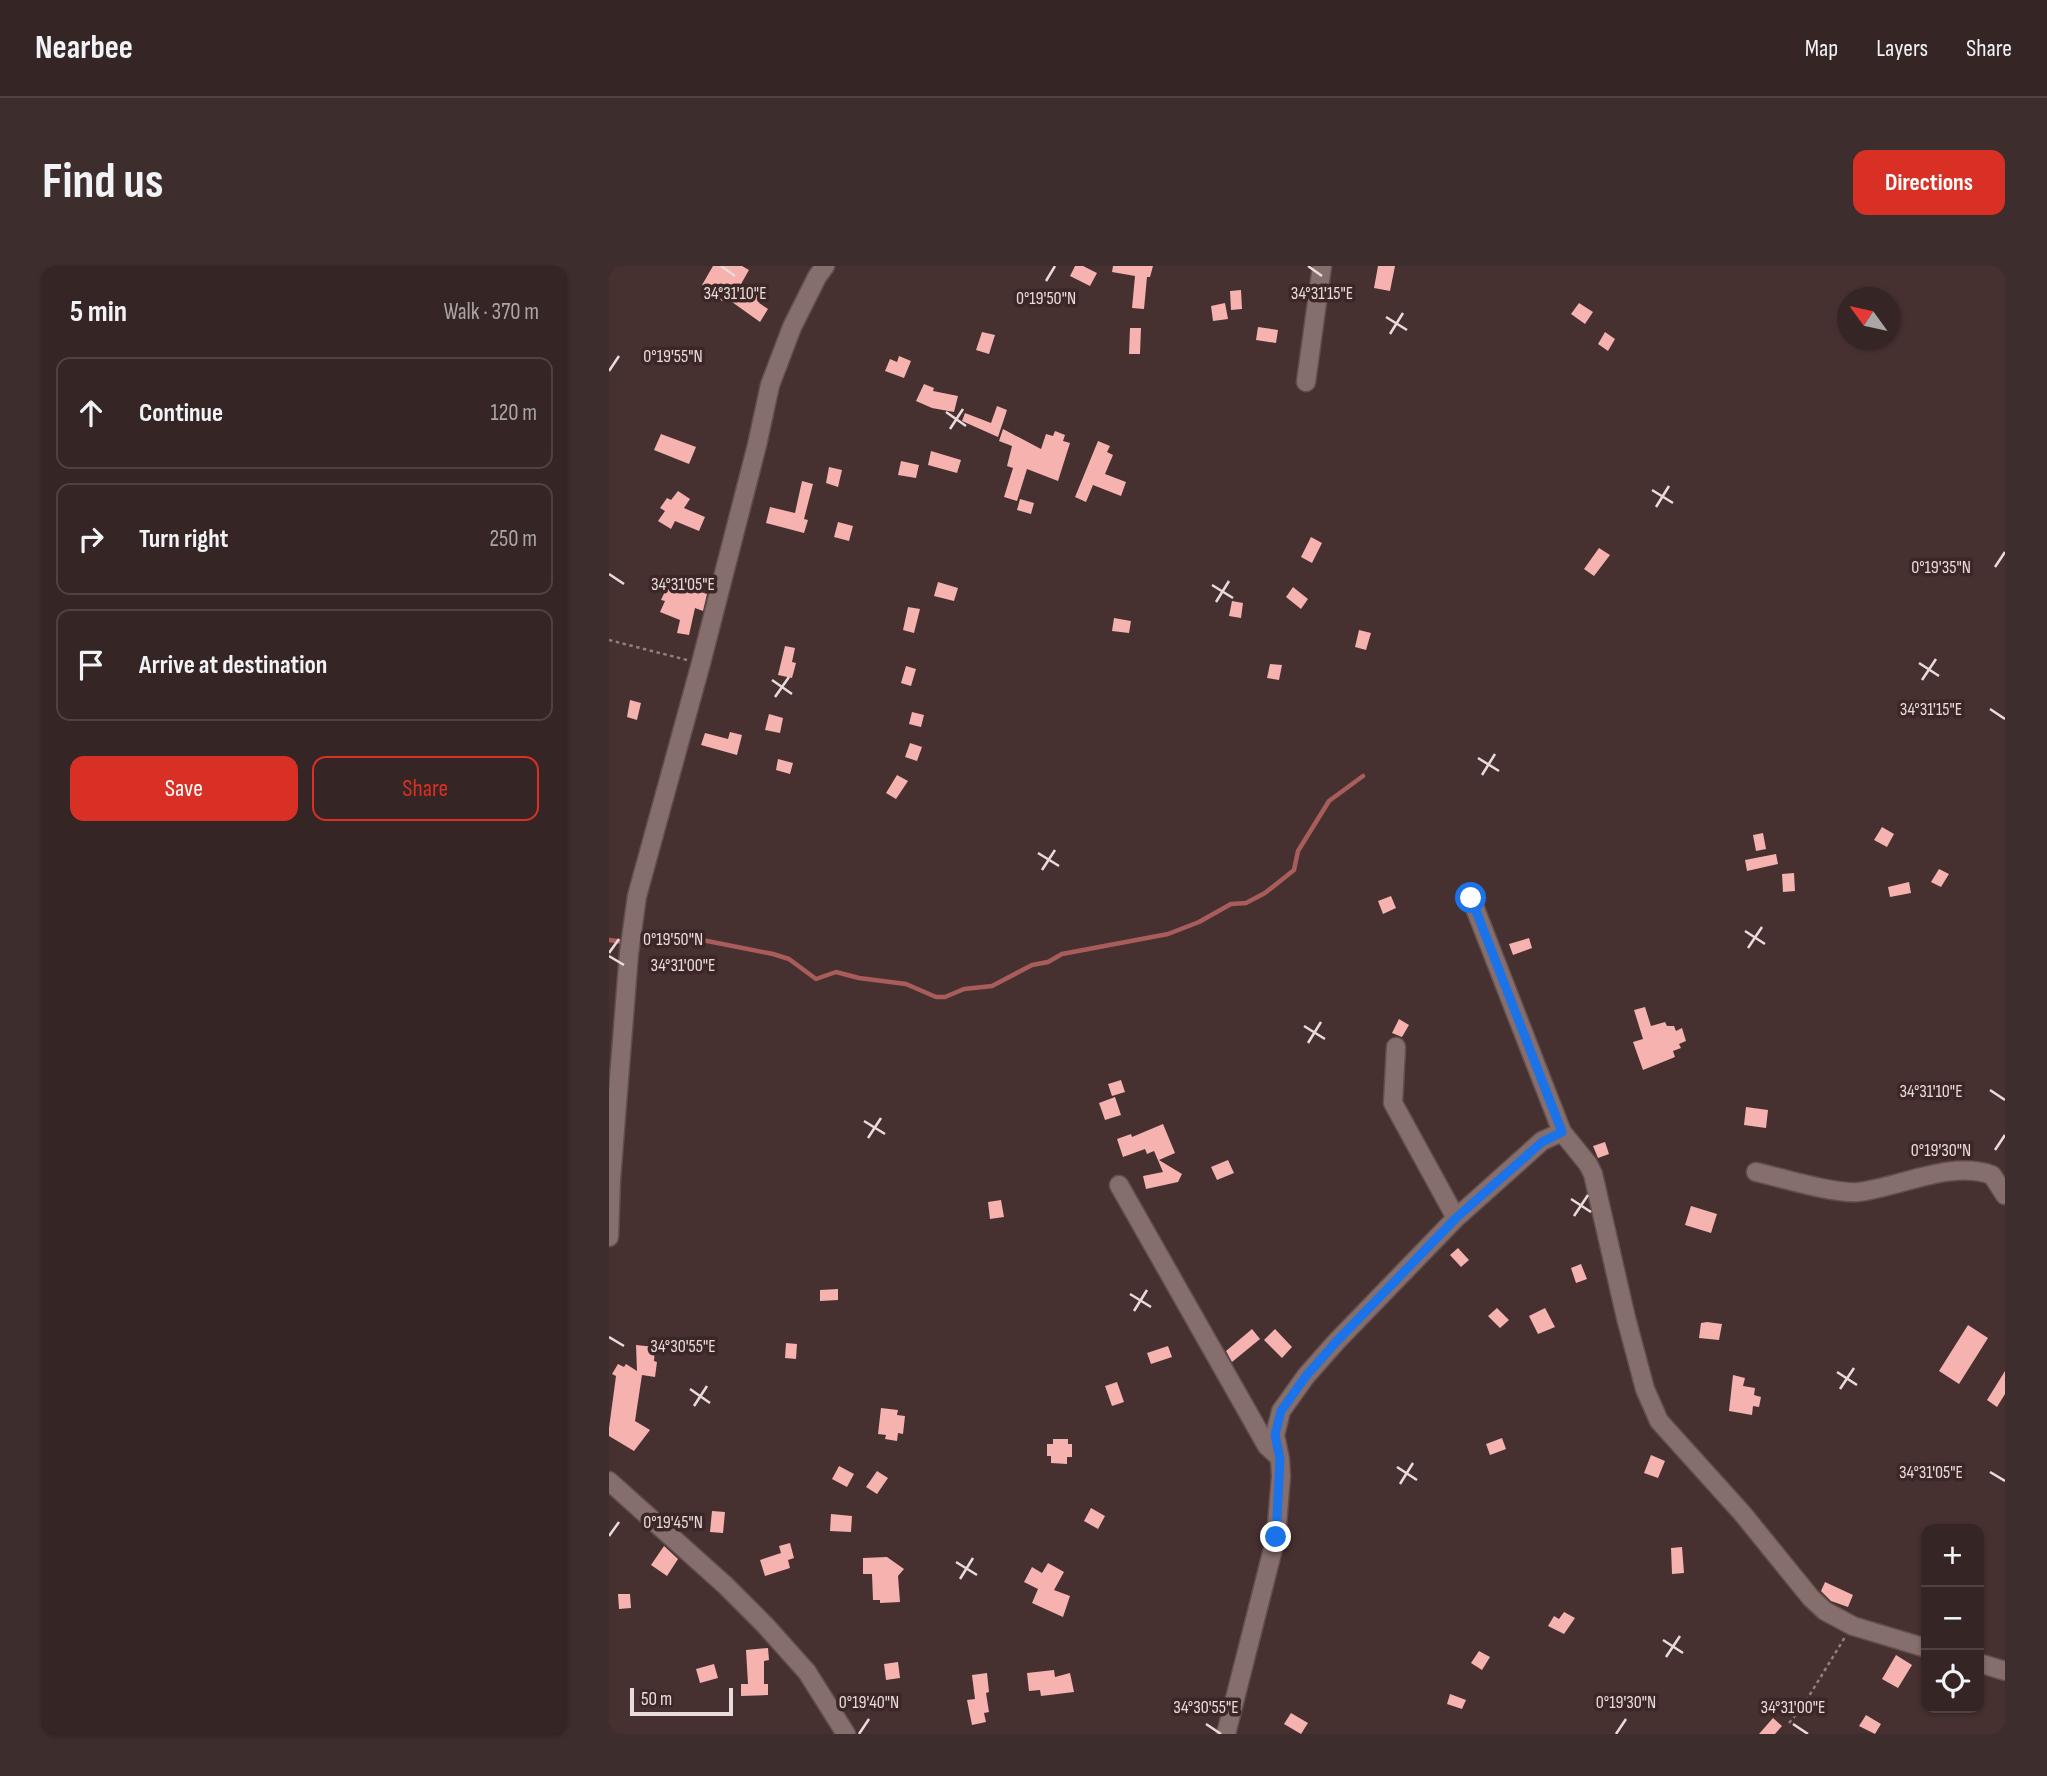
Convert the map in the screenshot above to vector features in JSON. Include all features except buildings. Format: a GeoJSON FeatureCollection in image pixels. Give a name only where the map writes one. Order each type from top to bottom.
{"type":"FeatureCollection","features":[{"type":"Feature","properties":{"kind":"street"},"geometry":{"type":"LineString","coordinates":[[609,1237],[631,926],[637,896],[701,663],[771,385],[792,327],[825,266]]}},
{"type":"Feature","properties":{"kind":"street"},"geometry":{"type":"LineString","coordinates":[[1306,382],[1322,266]]}},
{"type":"Feature","properties":{"kind":"street"},"geometry":{"type":"LineString","coordinates":[[1471,898],[1562,1132],[1593,1174],[1645,1390],[1659,1421],[1734,1504],[1811,1598],[1837,1619],[1921,1646]]}},
{"type":"Feature","properties":{"kind":"street"},"geometry":{"type":"LineString","coordinates":[[1396,1047],[1393,1103],[1456,1218]]}},
{"type":"Feature","properties":{"kind":"street"},"geometry":{"type":"LineString","coordinates":[[1226,1734],[1276,1537],[1280,1459],[1275,1435],[1281,1411],[1306,1376],[1336,1342],[1456,1218],[1542,1142],[1562,1132]]}},
{"type":"Feature","properties":{"kind":"street"},"geometry":{"type":"LineString","coordinates":[[1756,1172],[1842,1192],[1859,1192],[1929,1175],[1975,1171],[1992,1175],[2005,1195]]}},
{"type":"Feature","properties":{"kind":"street"},"geometry":{"type":"LineString","coordinates":[[1119,1185],[1267,1446],[1280,1459]]}},
{"type":"Feature","properties":{"kind":"street"},"geometry":{"type":"LineString","coordinates":[[609,1481],[725,1585],[765,1625],[807,1672],[846,1734]]}},
{"type":"Feature","properties":{"kind":"street"},"geometry":{"type":"LineString","coordinates":[[1984,1665],[2005,1671]]}},
{"type":"Feature","properties":{"kind":"path"},"geometry":{"type":"LineString","coordinates":[[609,640],[701,663]]}},
{"type":"Feature","properties":{"kind":"path"},"geometry":{"type":"LineString","coordinates":[[1789,1723],[1844,1641],[1849,1624]]}},
{"type":"Feature","properties":{"kind":"waterway"},"geometry":{"type":"LineString","coordinates":[[637,940],[661,934],[692,938],[789,959],[816,979],[836,972],[906,984],[936,997],[945,997],[964,989],[992,986],[1032,965],[1048,962],[1062,954],[1168,934],[1199,922],[1231,904],[1246,903],[1265,893],[1294,870],[1298,851],[1329,801],[1363,776]]}},
{"type":"Feature","properties":{"kind":"waterway"},"geometry":{"type":"LineString","coordinates":[[609,940],[623,942]]}},
{"type":"Feature","properties":{"kind":"route"},"geometry":{"type":"LineString","coordinates":[[1276,1537],[1280,1459],[1275,1435],[1281,1411],[1306,1376],[1336,1342],[1456,1218],[1542,1142],[1562,1132],[1471,898]]}}]}
